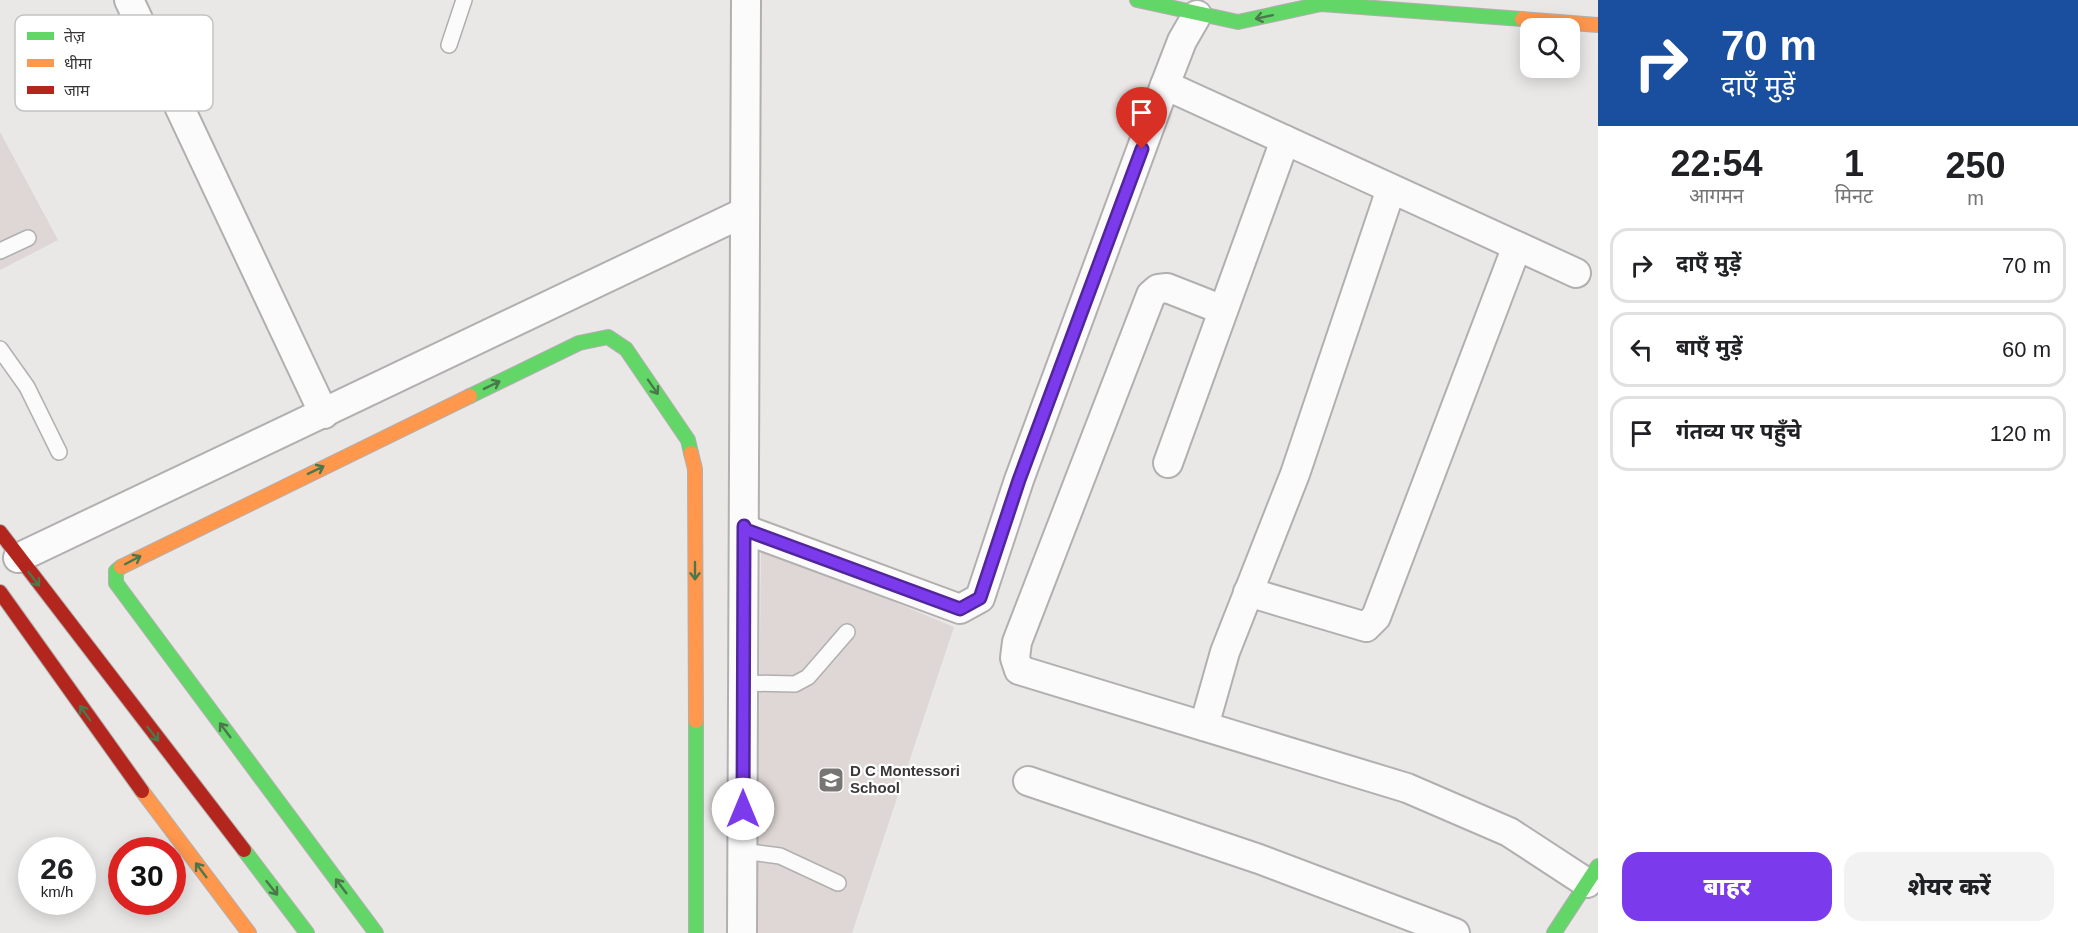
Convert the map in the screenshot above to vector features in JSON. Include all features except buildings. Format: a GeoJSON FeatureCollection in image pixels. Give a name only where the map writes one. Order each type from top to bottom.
{"type":"FeatureCollection","features":[{"type":"Feature","properties":{"kind":"street"},"geometry":{"type":"LineString","coordinates":[[129,0],[136,15]]}},
{"type":"Feature","properties":{"kind":"street"},"geometry":{"type":"LineString","coordinates":[[742,933],[746,0]]}},
{"type":"Feature","properties":{"kind":"street"},"geometry":{"type":"LineString","coordinates":[[1137,0],[1197,15],[1238,22],[1317,2],[1598,25]]}},
{"type":"Feature","properties":{"kind":"street"},"geometry":{"type":"LineString","coordinates":[[744,526],[746,530],[960,609],[980,598],[1023,469],[1182,41],[1197,15]]}},
{"type":"Feature","properties":{"kind":"street"},"geometry":{"type":"LineString","coordinates":[[1166,85],[1576,273]]}},
{"type":"Feature","properties":{"kind":"street"},"geometry":{"type":"LineString","coordinates":[[181,111],[324,414]]}},
{"type":"Feature","properties":{"kind":"street"},"geometry":{"type":"LineString","coordinates":[[1168,463],[1285,140]]}},
{"type":"Feature","properties":{"kind":"street"},"geometry":{"type":"LineString","coordinates":[[1204,726],[1225,652],[1294,474],[1391,189]]}},
{"type":"Feature","properties":{"kind":"street"},"geometry":{"type":"LineString","coordinates":[[18,558],[745,212]]}},
{"type":"Feature","properties":{"kind":"street"},"geometry":{"type":"LineString","coordinates":[[1248,592],[1366,627],[1376,617],[1517,246]]}},
{"type":"Feature","properties":{"kind":"street"},"geometry":{"type":"LineString","coordinates":[[1223,310],[1167,288],[1158,289],[1151,295],[1017,642],[1016,658],[1019,670],[1407,788],[1509,832],[1593,874],[1554,933]]}},
{"type":"Feature","properties":{"kind":"street"},"geometry":{"type":"LineString","coordinates":[[376,933],[116,583],[116,571],[127,562],[263,495],[579,343],[608,337],[626,349],[688,440],[694,470],[696,933]]}},
{"type":"Feature","properties":{"kind":"street"},"geometry":{"type":"LineString","coordinates":[[0,532],[307,933]]}},
{"type":"Feature","properties":{"kind":"street"},"geometry":{"type":"LineString","coordinates":[[0,592],[119,761],[249,933]]}},
{"type":"Feature","properties":{"kind":"street"},"geometry":{"type":"LineString","coordinates":[[1028,781],[1259,859],[1455,933]]}},
{"type":"Feature","properties":{"kind":"lane"},"geometry":{"type":"LineString","coordinates":[[449,45],[464,0]]}},
{"type":"Feature","properties":{"kind":"lane"},"geometry":{"type":"LineString","coordinates":[[0,250],[28,238]]}},
{"type":"Feature","properties":{"kind":"lane"},"geometry":{"type":"LineString","coordinates":[[0,349],[27,387],[59,452]]}},
{"type":"Feature","properties":{"kind":"lane"},"geometry":{"type":"LineString","coordinates":[[743,683],[795,684],[808,677],[847,632]]}},
{"type":"Feature","properties":{"kind":"lane"},"geometry":{"type":"LineString","coordinates":[[742,851],[780,856],[838,884]]}},
{"type":"Feature","properties":{"kind":"shaded area"},"geometry":{"type":"Polygon","coordinates":[[[0,132],[58,240],[0,270],[0,132]]]}},
{"type":"Feature","properties":{"kind":"shaded area","name":"D C Montessori School"},"geometry":{"type":"Polygon","coordinates":[[[761,546],[954,627],[852,933],[757,933],[761,546]]]}},
{"type":"Feature","properties":{"kind":"traffic: fast"},"geometry":{"type":"LineString","coordinates":[[1137,0],[1238,22],[1321,4],[1520,19]]}},
{"type":"Feature","properties":{"kind":"traffic: fast"},"geometry":{"type":"LineString","coordinates":[[470,396],[579,343],[608,337],[626,349],[688,440],[691,453]]}},
{"type":"Feature","properties":{"kind":"traffic: fast"},"geometry":{"type":"LineString","coordinates":[[121,567],[116,571],[116,583],[376,933]]}},
{"type":"Feature","properties":{"kind":"traffic: fast"},"geometry":{"type":"LineString","coordinates":[[696,721],[696,933]]}},
{"type":"Feature","properties":{"kind":"traffic: fast"},"geometry":{"type":"LineString","coordinates":[[244,850],[307,933]]}},
{"type":"Feature","properties":{"kind":"traffic: fast"},"geometry":{"type":"LineString","coordinates":[[1554,933],[1598,866]]}},
{"type":"Feature","properties":{"kind":"traffic: slow"},"geometry":{"type":"LineString","coordinates":[[1580,24],[1598,25]]}},
{"type":"Feature","properties":{"kind":"traffic: slow"},"geometry":{"type":"LineString","coordinates":[[121,567],[470,396]]}},
{"type":"Feature","properties":{"kind":"traffic: slow"},"geometry":{"type":"LineString","coordinates":[[691,453],[695,469],[696,721]]}},
{"type":"Feature","properties":{"kind":"traffic: slow"},"geometry":{"type":"LineString","coordinates":[[142,791],[249,933]]}},
{"type":"Feature","properties":{"kind":"traffic: jam"},"geometry":{"type":"LineString","coordinates":[[0,532],[244,850]]}},
{"type":"Feature","properties":{"kind":"traffic: jam"},"geometry":{"type":"LineString","coordinates":[[0,592],[142,791]]}},
{"type":"Feature","properties":{"kind":"place","name":"D C Montessori School"},"geometry":{"type":"Point","coordinates":[831,780]}},
{"type":"Feature","properties":{"kind":"route"},"geometry":{"type":"LineString","coordinates":[[743,809],[744,526],[746,530],[960,609],[980,598],[1019,480],[1142,149]]}}]}
